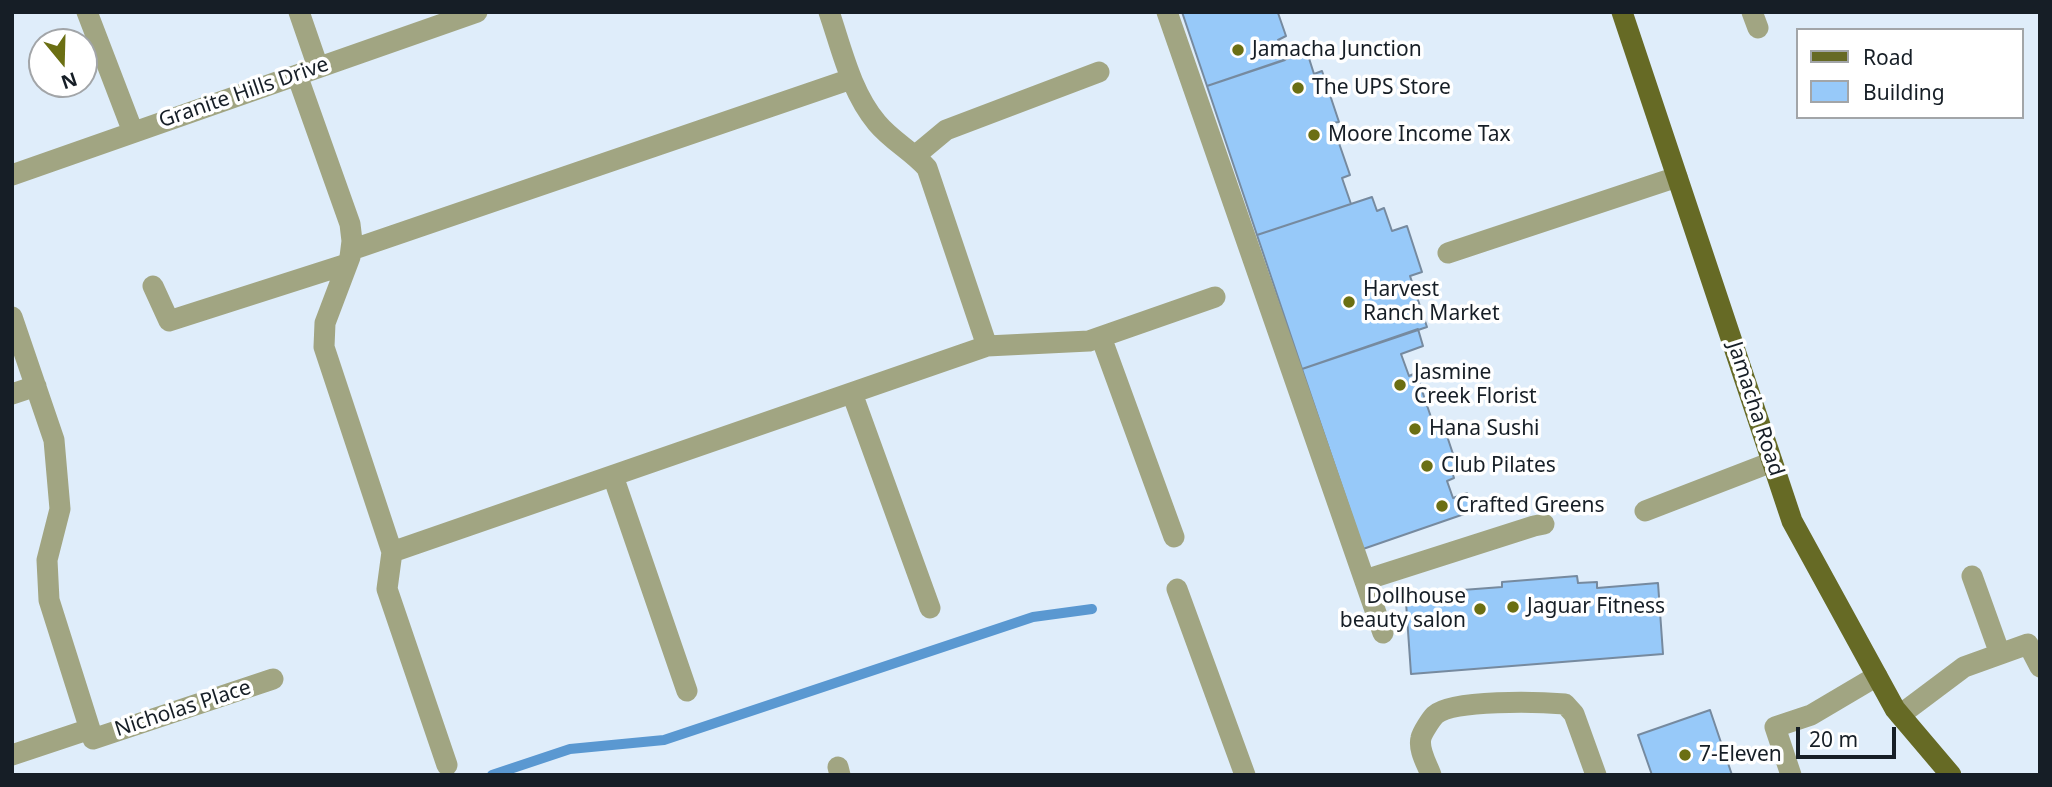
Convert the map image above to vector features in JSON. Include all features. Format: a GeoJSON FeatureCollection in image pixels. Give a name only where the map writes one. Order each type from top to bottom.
{"type":"FeatureCollection","features":[{"type":"Feature","properties":{"kind":"main road","name":"Jamacha Road"},"geometry":{"type":"LineString","coordinates":[[1622,12],[1792,521],[1900,715],[1951,775]]}},
{"type":"Feature","properties":{"kind":"street"},"geometry":{"type":"LineString","coordinates":[[87,12],[133,132]]}},
{"type":"Feature","properties":{"kind":"street"},"geometry":{"type":"LineString","coordinates":[[299,12],[318,67]]}},
{"type":"Feature","properties":{"kind":"street","name":"Granite Hills Drive"},"geometry":{"type":"LineString","coordinates":[[12,175],[477,12]]}},
{"type":"Feature","properties":{"kind":"street"},"geometry":{"type":"LineString","coordinates":[[829,12],[851,79],[864,105],[878,125],[927,167],[987,346]]}},
{"type":"Feature","properties":{"kind":"street"},"geometry":{"type":"LineString","coordinates":[[1167,12],[1383,633]]}},
{"type":"Feature","properties":{"kind":"street"},"geometry":{"type":"LineString","coordinates":[[916,155],[946,130],[1099,72]]}},
{"type":"Feature","properties":{"kind":"street"},"geometry":{"type":"LineString","coordinates":[[297,75],[350,224],[349,257],[325,323],[324,347],[392,552],[387,589],[447,765]]}},
{"type":"Feature","properties":{"kind":"street"},"geometry":{"type":"LineString","coordinates":[[153,286],[169,321],[851,79]]}},
{"type":"Feature","properties":{"kind":"street"},"geometry":{"type":"LineString","coordinates":[[1448,253],[1677,177]]}},
{"type":"Feature","properties":{"kind":"street"},"geometry":{"type":"LineString","coordinates":[[392,552],[987,346],[1089,341],[1215,298]]}},
{"type":"Feature","properties":{"kind":"street"},"geometry":{"type":"LineString","coordinates":[[12,317],[54,440],[60,509],[47,561],[49,600],[91,734]]}},
{"type":"Feature","properties":{"kind":"street"},"geometry":{"type":"LineString","coordinates":[[1101,337],[1174,537]]}},
{"type":"Feature","properties":{"kind":"street"},"geometry":{"type":"LineString","coordinates":[[12,394],[36,386]]}},
{"type":"Feature","properties":{"kind":"street"},"geometry":{"type":"LineString","coordinates":[[852,393],[930,608]]}},
{"type":"Feature","properties":{"kind":"street"},"geometry":{"type":"LineString","coordinates":[[1645,511],[1772,462]]}},
{"type":"Feature","properties":{"kind":"street"},"geometry":{"type":"LineString","coordinates":[[612,476],[687,691]]}},
{"type":"Feature","properties":{"kind":"street"},"geometry":{"type":"LineString","coordinates":[[1365,580],[1544,524]]}},
{"type":"Feature","properties":{"kind":"street"},"geometry":{"type":"LineString","coordinates":[[1972,576],[2000,654]]}},
{"type":"Feature","properties":{"kind":"street"},"geometry":{"type":"LineString","coordinates":[[1177,589],[1245,775]]}},
{"type":"Feature","properties":{"kind":"street"},"geometry":{"type":"LineString","coordinates":[[1900,715],[1964,667],[2028,644],[2040,667]]}},
{"type":"Feature","properties":{"kind":"street"},"geometry":{"type":"LineString","coordinates":[[1791,775],[1775,727],[1811,715],[1877,676]]}},
{"type":"Feature","properties":{"kind":"street","name":"Nicholas Place"},"geometry":{"type":"LineString","coordinates":[[12,755],[273,679]]}},
{"type":"Feature","properties":{"kind":"street"},"geometry":{"type":"LineString","coordinates":[[1431,775],[1422,753],[1421,738],[1436,714],[1455,706],[1539,702],[1565,704],[1574,714],[1593,766]]}},
{"type":"Feature","properties":{"kind":"building","name":"Jamacha Junction"},"geometry":{"type":"Polygon","coordinates":[[[1182,12],[1281,12],[1278,13],[1286,36],[1278,40],[1285,60],[1207,86],[1182,12]]]}},
{"type":"Feature","properties":{"kind":"building"},"geometry":{"type":"Polygon","coordinates":[[[1307,52],[1314,74],[1322,71],[1339,122],[1332,123],[1350,175],[1342,178],[1351,204],[1257,235],[1207,86],[1307,52]]]}},
{"type":"Feature","properties":{"kind":"building","name":"Harvest Ranch Market"},"geometry":{"type":"Polygon","coordinates":[[[1372,197],[1377,211],[1384,208],[1392,231],[1407,226],[1422,272],[1410,276],[1427,327],[1302,369],[1257,235],[1372,197]]]}},
{"type":"Feature","properties":{"kind":"building"},"geometry":{"type":"Polygon","coordinates":[[[1418,329],[1423,346],[1401,354],[1409,376],[1416,373],[1434,426],[1443,424],[1457,466],[1451,468],[1454,478],[1447,481],[1453,498],[1467,493],[1473,511],[1363,549],[1302,369],[1418,329]]]}},
{"type":"Feature","properties":{"kind":"building"},"geometry":{"type":"Polygon","coordinates":[[[1577,576],[1578,583],[1597,582],[1597,588],[1658,583],[1663,654],[1411,674],[1406,602],[1449,599],[1449,591],[1502,587],[1502,582],[1577,576]]]}},
{"type":"Feature","properties":{"kind":"building","name":"7-Eleven"},"geometry":{"type":"Polygon","coordinates":[[[1710,710],[1732,775],[1652,775],[1638,735],[1710,710]]]}},
{"type":"Feature","properties":{"kind":"waterway"},"geometry":{"type":"LineString","coordinates":[[492,775],[570,749],[664,740],[1033,617],[1092,609]]}},
{"type":"Feature","properties":{"kind":"place","name":"Jamacha Junction"},"geometry":{"type":"Point","coordinates":[1238,50]}},
{"type":"Feature","properties":{"kind":"place","name":"The UPS Store"},"geometry":{"type":"Point","coordinates":[1298,88]}},
{"type":"Feature","properties":{"kind":"place","name":"Moore Income Tax"},"geometry":{"type":"Point","coordinates":[1314,135]}},
{"type":"Feature","properties":{"kind":"place","name":"Harvest Ranch Market"},"geometry":{"type":"Point","coordinates":[1349,302]}},
{"type":"Feature","properties":{"kind":"place","name":"Jasmine Creek Florist"},"geometry":{"type":"Point","coordinates":[1400,385]}},
{"type":"Feature","properties":{"kind":"place","name":"Hana Sushi"},"geometry":{"type":"Point","coordinates":[1415,429]}},
{"type":"Feature","properties":{"kind":"place","name":"Club Pilates"},"geometry":{"type":"Point","coordinates":[1427,466]}},
{"type":"Feature","properties":{"kind":"place","name":"Crafted Greens"},"geometry":{"type":"Point","coordinates":[1442,506]}},
{"type":"Feature","properties":{"kind":"place","name":"Jaguar Fitness"},"geometry":{"type":"Point","coordinates":[1513,607]}},
{"type":"Feature","properties":{"kind":"place","name":"Dollhouse beauty salon"},"geometry":{"type":"Point","coordinates":[1480,609]}},
{"type":"Feature","properties":{"kind":"place","name":"7-Eleven"},"geometry":{"type":"Point","coordinates":[1685,755]}}]}
